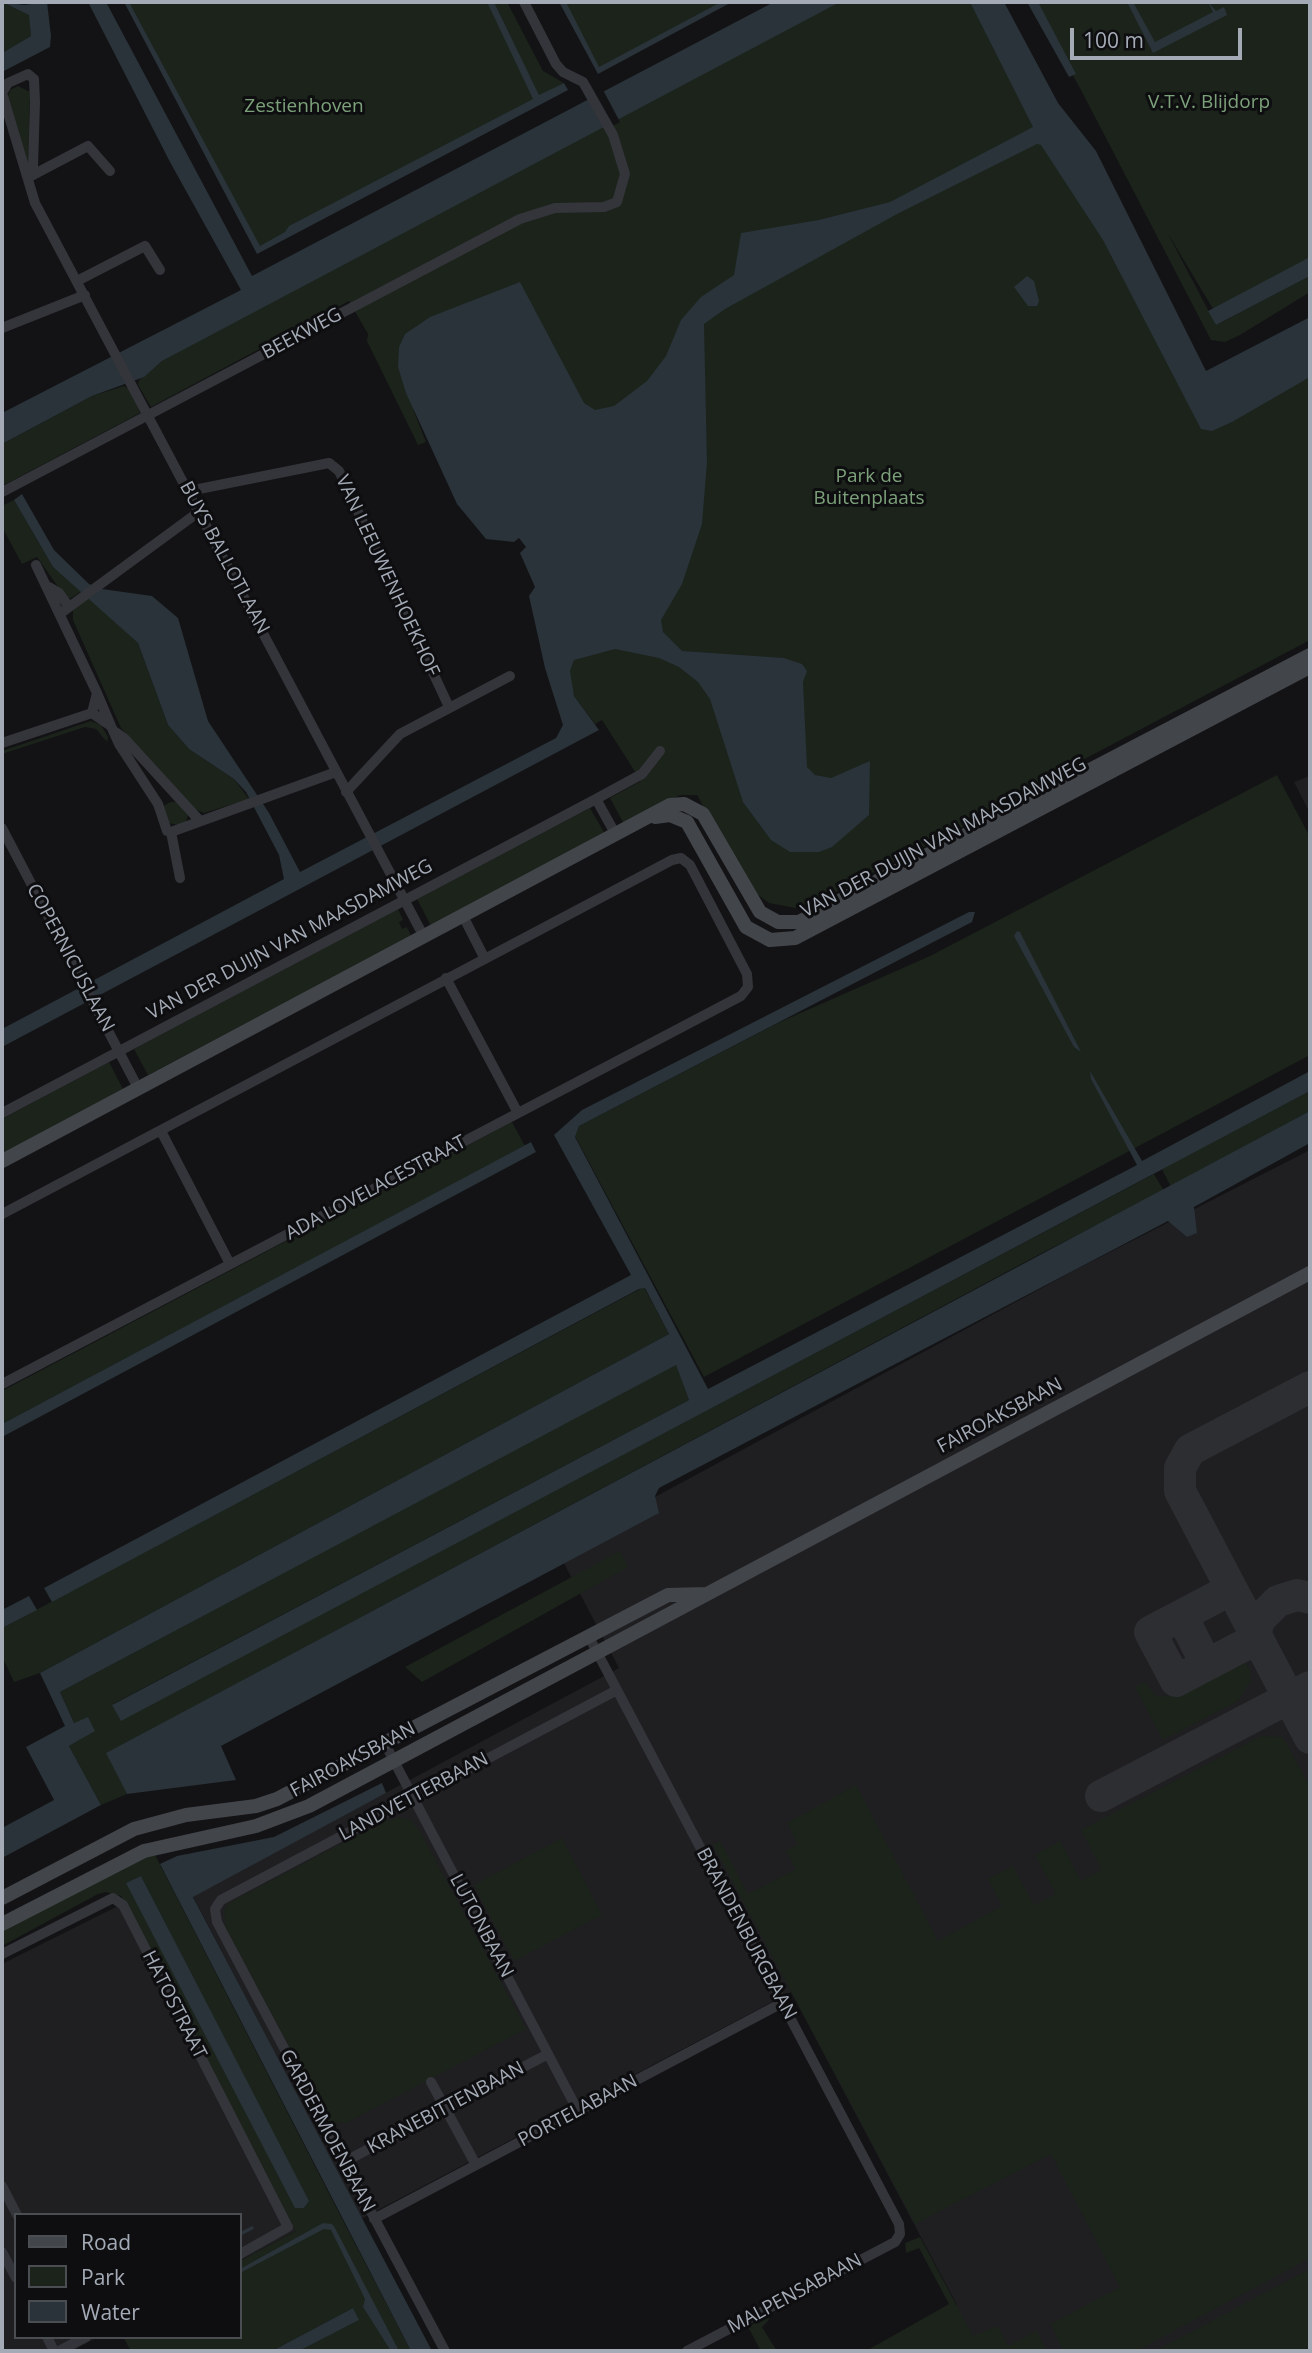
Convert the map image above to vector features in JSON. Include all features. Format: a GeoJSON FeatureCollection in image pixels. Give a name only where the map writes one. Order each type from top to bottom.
{"type":"FeatureCollection","features":[{"type":"Feature","properties":{"kind":"street","name":"BEEKWEG"},"geometry":{"type":"LineString","coordinates":[[2,492],[520,219],[569,206],[612,206],[621,195],[625,174],[613,135],[590,90],[580,78],[563,72],[556,64],[524,2]]}},
{"type":"Feature","properties":{"kind":"street","name":"BUYS BALLOTLAAN"},"geometry":{"type":"LineString","coordinates":[[29,177],[23,172],[2,93],[8,83],[27,74],[34,79],[33,166],[29,177],[35,203],[424,937]]}},
{"type":"Feature","properties":{"kind":"street"},"geometry":{"type":"LineString","coordinates":[[29,177],[88,146],[110,171]]}},
{"type":"Feature","properties":{"kind":"street"},"geometry":{"type":"LineString","coordinates":[[77,281],[145,246],[160,270]]}},
{"type":"Feature","properties":{"kind":"street"},"geometry":{"type":"LineString","coordinates":[[2,328],[85,295]]}},
{"type":"Feature","properties":{"kind":"street","name":"VAN LEEUWENHOEKHOF"},"geometry":{"type":"LineString","coordinates":[[189,491],[330,463],[339,471],[449,707]]}},
{"type":"Feature","properties":{"kind":"street"},"geometry":{"type":"LineString","coordinates":[[69,607],[200,511]]}},
{"type":"Feature","properties":{"kind":"street"},"geometry":{"type":"LineString","coordinates":[[36,565],[49,587],[69,607],[97,693],[118,744],[145,772],[175,794],[200,821]]}},
{"type":"Feature","properties":{"kind":"street","name":"VAN DER DUIJN VAN MAASDAMWEG"},"geometry":{"type":"LineString","coordinates":[[2,1161],[670,805],[684,804],[698,809],[760,912],[778,922],[799,922],[1310,655]]}},
{"type":"Feature","properties":{"kind":"street","name":"VAN DER DUIJN VAN MAASDAMWEG"},"geometry":{"type":"LineString","coordinates":[[637,824],[663,815],[677,816],[687,822],[746,927],[769,940],[795,938],[1310,667]]}},
{"type":"Feature","properties":{"kind":"street"},"geometry":{"type":"LineString","coordinates":[[346,792],[400,734],[510,676]]}},
{"type":"Feature","properties":{"kind":"street"},"geometry":{"type":"LineString","coordinates":[[92,713],[97,693]]}},
{"type":"Feature","properties":{"kind":"street"},"geometry":{"type":"LineString","coordinates":[[92,713],[113,729]]}},
{"type":"Feature","properties":{"kind":"street"},"geometry":{"type":"LineString","coordinates":[[2,743],[92,713]]}},
{"type":"Feature","properties":{"kind":"street","name":"VAN DER DUIJN VAN MAASDAMWEG"},"geometry":{"type":"LineString","coordinates":[[2,1113],[642,774],[660,751]]}},
{"type":"Feature","properties":{"kind":"street"},"geometry":{"type":"LineString","coordinates":[[145,772],[165,828],[171,832],[180,878]]}},
{"type":"Feature","properties":{"kind":"street"},"geometry":{"type":"LineString","coordinates":[[171,832],[336,772]]}},
{"type":"Feature","properties":{"kind":"street"},"geometry":{"type":"LineString","coordinates":[[158,804],[175,794]]}},
{"type":"Feature","properties":{"kind":"street"},"geometry":{"type":"LineString","coordinates":[[596,799],[616,835]]}},
{"type":"Feature","properties":{"kind":"street","name":"COPERNICUSLAAN"},"geometry":{"type":"LineString","coordinates":[[2,828],[138,1088]]}},
{"type":"Feature","properties":{"kind":"street","name":"ADA LOVELACESTRAAT"},"geometry":{"type":"LineString","coordinates":[[2,1384],[741,996],[748,987],[747,974],[722,926],[690,865],[681,859],[672,860],[485,959]]}},
{"type":"Feature","properties":{"kind":"street"},"geometry":{"type":"LineString","coordinates":[[2,1214],[485,959],[463,916]]}},
{"type":"Feature","properties":{"kind":"street"},"geometry":{"type":"LineString","coordinates":[[446,978],[518,1113]]}},
{"type":"Feature","properties":{"kind":"street"},"geometry":{"type":"LineString","coordinates":[[161,1131],[230,1264]]}},
{"type":"Feature","properties":{"kind":"street","name":"FAIROAKSBAAN"},"geometry":{"type":"LineString","coordinates":[[2,1924],[130,1857],[167,1844],[284,1817],[1310,1273]]}},
{"type":"Feature","properties":{"kind":"street","name":"FAIROAKSBAAN"},"geometry":{"type":"LineString","coordinates":[[2,1898],[134,1829],[186,1815],[256,1806],[277,1799],[668,1595],[709,1594]]}},
{"type":"Feature","properties":{"kind":"street","name":"BRANDENBURGBAAN"},"geometry":{"type":"LineString","coordinates":[[588,1635],[899,2224],[900,2234]]}},
{"type":"Feature","properties":{"kind":"street","name":"LANDVETTERBAAN"},"geometry":{"type":"LineString","coordinates":[[215,1909],[221,1899],[617,1690]]}},
{"type":"Feature","properties":{"kind":"street","name":"LUTONBAAN"},"geometry":{"type":"LineString","coordinates":[[384,1742],[578,2111]]}},
{"type":"Feature","properties":{"kind":"street","name":"HATOSTRAAT"},"geometry":{"type":"LineString","coordinates":[[2,1954],[113,1898],[123,1905],[288,2227],[242,2252]]}},
{"type":"Feature","properties":{"kind":"street","name":"GARDERMOENBAAN"},"geometry":{"type":"LineString","coordinates":[[215,1909],[217,1922],[445,2351]]}},
{"type":"Feature","properties":{"kind":"street","name":"PORTELABAAN"},"geometry":{"type":"LineString","coordinates":[[374,2219],[782,2003]]}},
{"type":"Feature","properties":{"kind":"street","name":"KRANEBITTENBAAN"},"geometry":{"type":"LineString","coordinates":[[344,2162],[548,2054]]}},
{"type":"Feature","properties":{"kind":"street"},"geometry":{"type":"LineString","coordinates":[[430,2082],[475,2165]]}},
{"type":"Feature","properties":{"kind":"street"},"geometry":{"type":"LineString","coordinates":[[2,2186],[16,2213]]}},
{"type":"Feature","properties":{"kind":"street","name":"MALPENSABAAN"},"geometry":{"type":"LineString","coordinates":[[687,2351],[895,2242],[900,2234]]}},
{"type":"Feature","properties":{"kind":"street"},"geometry":{"type":"LineString","coordinates":[[2,2252],[14,2274]]}},
{"type":"Feature","properties":{"kind":"street"},"geometry":{"type":"LineString","coordinates":[[57,2351],[81,2339]]}},
{"type":"Feature","properties":{"kind":"shaded area"},"geometry":{"type":"Polygon","coordinates":[[[1310,776],[1310,813],[1294,782],[1310,776]]]}},
{"type":"Feature","properties":{"kind":"shaded area"},"geometry":{"type":"Polygon","coordinates":[[[1310,1150],[1310,2351],[872,2351],[957,2305],[791,1992],[361,2219],[193,1896],[619,1668],[557,1550],[1075,1270],[1310,1150]]]}},
{"type":"Feature","properties":{"kind":"shaded area"},"geometry":{"type":"Polygon","coordinates":[[[134,1898],[305,2226],[242,2260],[242,2213],[14,2213],[14,2339],[94,2339],[72,2351],[2,2351],[2,1964],[134,1898]]]}},
{"type":"Feature","properties":{"kind":"green space"},"geometry":{"type":"Polygon","coordinates":[[[2,2],[30,15],[31,36],[2,53],[2,2]]]}},
{"type":"Feature","properties":{"kind":"green space","name":"Zestienhoven"},"geometry":{"type":"Polygon","coordinates":[[[127,2],[490,2],[539,100],[259,249],[127,2]]]}},
{"type":"Feature","properties":{"kind":"green space"},"geometry":{"type":"Polygon","coordinates":[[[494,2],[507,2],[543,71],[564,83],[539,96],[494,2]]]}},
{"type":"Feature","properties":{"kind":"green space"},"geometry":{"type":"Polygon","coordinates":[[[563,2],[726,2],[598,69],[563,2]]]}},
{"type":"Feature","properties":{"kind":"green space","name":"Park de Buitenplaats"},"geometry":{"type":"Polygon","coordinates":[[[802,2],[992,2],[1205,387],[1310,328],[1310,640],[965,822],[966,825],[810,905],[795,908],[769,903],[758,895],[733,860],[697,795],[680,795],[624,824],[610,798],[641,781],[602,720],[595,724],[574,696],[529,543],[413,409],[426,442],[418,445],[367,341],[368,334],[349,301],[151,407],[138,385],[139,380],[162,361],[802,2]]]}},
{"type":"Feature","properties":{"kind":"green space","name":"V.T.V. Blijdorp"},"geometry":{"type":"Polygon","coordinates":[[[1031,2],[1310,2],[1310,265],[1216,314],[1167,232],[1216,325],[1310,276],[1310,292],[1240,335],[1225,342],[1211,340],[1081,90],[1031,2]]]}},
{"type":"Feature","properties":{"kind":"green space"},"geometry":{"type":"Polygon","coordinates":[[[18,86],[30,92],[28,166],[7,99],[10,90],[18,86]]]}},
{"type":"Feature","properties":{"kind":"green space"},"geometry":{"type":"Polygon","coordinates":[[[124,386],[130,390],[140,413],[2,486],[2,444],[92,396],[124,386]]]}},
{"type":"Feature","properties":{"kind":"green space"},"geometry":{"type":"Polygon","coordinates":[[[14,500],[53,567],[82,591],[66,598],[37,557],[22,564],[2,527],[2,506],[14,500]]]}},
{"type":"Feature","properties":{"kind":"green space"},"geometry":{"type":"Polygon","coordinates":[[[88,597],[138,643],[168,725],[189,749],[234,779],[249,799],[204,813],[195,809],[121,728],[73,620],[73,609],[88,597]]]}},
{"type":"Feature","properties":{"kind":"green space"},"geometry":{"type":"Polygon","coordinates":[[[91,721],[101,725],[108,737],[107,742],[96,729],[85,727],[2,754],[2,751],[91,721]]]}},
{"type":"Feature","properties":{"kind":"green space"},"geometry":{"type":"Polygon","coordinates":[[[1277,775],[1310,837],[1310,1055],[704,1377],[575,1136],[579,1126],[780,1022],[928,957],[1277,775]]]}},
{"type":"Feature","properties":{"kind":"green space"},"geometry":{"type":"Polygon","coordinates":[[[176,802],[188,815],[186,822],[178,825],[169,823],[163,806],[176,802]]]}},
{"type":"Feature","properties":{"kind":"green space"},"geometry":{"type":"Polygon","coordinates":[[[590,808],[605,834],[431,926],[417,899],[590,808]]]}},
{"type":"Feature","properties":{"kind":"green space"},"geometry":{"type":"Polygon","coordinates":[[[398,909],[403,920],[399,922],[402,929],[407,927],[411,936],[148,1075],[134,1049],[398,909]]]}},
{"type":"Feature","properties":{"kind":"green space"},"geometry":{"type":"Polygon","coordinates":[[[109,1062],[123,1089],[2,1154],[2,1119],[109,1062]]]}},
{"type":"Feature","properties":{"kind":"green space"},"geometry":{"type":"Polygon","coordinates":[[[1310,1091],[1310,1111],[1171,1187],[1162,1169],[1310,1091]]]}},
{"type":"Feature","properties":{"kind":"green space"},"geometry":{"type":"Polygon","coordinates":[[[512,1122],[525,1146],[2,1424],[2,1391],[512,1122]]]}},
{"type":"Feature","properties":{"kind":"green space"},"geometry":{"type":"Polygon","coordinates":[[[1154,1174],[1164,1191],[1040,1254],[107,1753],[127,1794],[101,1805],[69,1746],[94,1731],[74,1723],[60,1692],[676,1364],[689,1400],[113,1704],[121,1720],[1154,1174]]]}},
{"type":"Feature","properties":{"kind":"green space"},"geometry":{"type":"Polygon","coordinates":[[[644,1287],[669,1334],[40,1673],[14,1682],[2,1656],[2,1628],[644,1287]]]}},
{"type":"Feature","properties":{"kind":"green space"},"geometry":{"type":"Polygon","coordinates":[[[620,1551],[628,1567],[422,1682],[405,1667],[620,1551]]]}},
{"type":"Feature","properties":{"kind":"green space"},"geometry":{"type":"Polygon","coordinates":[[[1242,1656],[1250,1670],[1250,1681],[1238,1701],[1163,1740],[1135,1687],[1145,1682],[1156,1696],[1163,1697],[1242,1656]]]}},
{"type":"Feature","properties":{"kind":"green space"},"geometry":{"type":"Polygon","coordinates":[[[1261,1736],[1283,1737],[1310,1787],[1310,2258],[1136,2351],[1063,2351],[1051,2324],[1120,2287],[1051,2154],[915,2224],[713,1845],[720,1841],[748,1894],[796,1869],[786,1851],[798,1844],[787,1823],[856,1785],[938,1941],[1002,1906],[988,1879],[1013,1866],[1034,1905],[1056,1894],[1035,1855],[1060,1841],[1081,1881],[1102,1870],[1081,1830],[1261,1736]]]}},
{"type":"Feature","properties":{"kind":"green space"},"geometry":{"type":"Polygon","coordinates":[[[397,1817],[410,1820],[419,1830],[526,2029],[344,2124],[342,2121],[332,2127],[226,1928],[224,1910],[229,1903],[388,1819],[390,1822],[397,1817]]]}},
{"type":"Feature","properties":{"kind":"green space"},"geometry":{"type":"Polygon","coordinates":[[[562,1838],[602,1915],[514,1961],[474,1885],[562,1838]]]}},
{"type":"Feature","properties":{"kind":"green space"},"geometry":{"type":"Polygon","coordinates":[[[154,1853],[411,2351],[299,2351],[358,2320],[353,2308],[272,2351],[131,2351],[124,2339],[242,2339],[242,2260],[296,2231],[121,1896],[106,1892],[98,1894],[2,1946],[2,1929],[154,1853]],[[141,1876],[127,1883],[295,2207],[304,2208],[308,2201],[141,1876]]]}},
{"type":"Feature","properties":{"kind":"green space"},"geometry":{"type":"Polygon","coordinates":[[[920,2237],[973,2336],[998,2326],[1008,2346],[1037,2331],[1047,2351],[866,2351],[949,2304],[919,2248],[906,2253],[905,2243],[920,2237]]]}},
{"type":"Feature","properties":{"kind":"green space"},"geometry":{"type":"Polygon","coordinates":[[[1310,2269],[1310,2346],[1300,2351],[1155,2351],[1310,2269]]]}},
{"type":"Feature","properties":{"kind":"green space"},"geometry":{"type":"Polygon","coordinates":[[[768,2316],[769,2320],[762,2327],[777,2351],[761,2351],[748,2327],[768,2316]]]}},
{"type":"Feature","properties":{"kind":"water"},"geometry":{"type":"Polygon","coordinates":[[[2,2],[24,5],[47,2],[51,36],[50,47],[2,72],[2,53],[31,36],[29,15],[2,2]]]}},
{"type":"Feature","properties":{"kind":"water"},"geometry":{"type":"Polygon","coordinates":[[[88,2],[106,2],[252,276],[774,2],[840,2],[162,361],[144,377],[92,396],[2,444],[2,413],[241,290],[170,162],[88,2]]]}},
{"type":"Feature","properties":{"kind":"water"},"geometry":{"type":"Polygon","coordinates":[[[124,2],[129,2],[260,246],[285,232],[289,226],[533,99],[487,2],[494,2],[539,95],[564,83],[568,90],[257,254],[124,2]]]}},
{"type":"Feature","properties":{"kind":"water"},"geometry":{"type":"Polygon","coordinates":[[[559,2],[566,2],[599,67],[721,2],[732,2],[598,74],[559,2]]]}},
{"type":"Feature","properties":{"kind":"water"},"geometry":{"type":"Polygon","coordinates":[[[970,2],[1004,2],[1058,103],[1096,151],[1206,371],[1310,317],[1310,377],[1232,422],[1212,431],[1201,429],[1103,240],[1041,145],[1037,144],[899,213],[725,309],[704,324],[707,462],[702,524],[682,584],[661,620],[663,632],[682,651],[784,658],[802,664],[807,671],[803,682],[807,767],[815,775],[831,778],[870,761],[869,815],[832,847],[819,852],[790,852],[771,840],[743,802],[710,699],[698,682],[679,667],[659,658],[615,649],[574,660],[570,671],[574,696],[599,730],[2,1047],[2,1029],[284,879],[279,855],[246,792],[234,779],[189,749],[168,725],[138,643],[53,567],[14,500],[22,494],[54,550],[89,584],[102,589],[152,596],[178,618],[208,721],[269,813],[300,872],[556,738],[563,725],[545,668],[529,596],[535,587],[520,553],[526,547],[519,538],[514,542],[486,539],[457,504],[406,393],[398,367],[399,347],[405,334],[430,317],[520,282],[584,403],[595,410],[614,406],[647,381],[666,356],[681,320],[701,297],[734,275],[741,233],[819,220],[890,202],[1033,127],[970,2]]]}},
{"type":"Feature","properties":{"kind":"water"},"geometry":{"type":"Polygon","coordinates":[[[1027,2],[1038,2],[1076,74],[1069,77],[1027,2]]]}},
{"type":"Feature","properties":{"kind":"water"},"geometry":{"type":"Polygon","coordinates":[[[1127,2],[1133,2],[1155,42],[1213,12],[1208,2],[1216,11],[1224,7],[1227,15],[1153,53],[1127,2]]]}},
{"type":"Feature","properties":{"kind":"water"},"geometry":{"type":"Polygon","coordinates":[[[1310,257],[1310,276],[1216,325],[1208,311],[1310,257]]]}},
{"type":"Feature","properties":{"kind":"water"},"geometry":{"type":"Polygon","coordinates":[[[1027,276],[1034,281],[1039,301],[1037,306],[1028,306],[1014,287],[1027,276]]]}},
{"type":"Feature","properties":{"kind":"water"},"geometry":{"type":"Polygon","coordinates":[[[969,912],[975,912],[972,922],[579,1126],[575,1137],[708,1389],[1137,1165],[1091,1079],[1090,1071],[1142,1161],[1310,1071],[1310,1091],[121,1721],[112,1705],[689,1400],[676,1365],[60,1692],[74,1723],[88,1717],[95,1731],[69,1746],[101,1805],[2,1858],[2,1828],[54,1800],[26,1747],[65,1726],[40,1673],[669,1334],[645,1288],[639,1289],[52,1602],[44,1588],[631,1275],[554,1135],[582,1110],[969,912]]]}},
{"type":"Feature","properties":{"kind":"water"},"geometry":{"type":"Polygon","coordinates":[[[1017,931],[1020,932],[1081,1052],[1074,1047],[1014,936],[1017,931]]]}},
{"type":"Feature","properties":{"kind":"water"},"geometry":{"type":"Polygon","coordinates":[[[1310,1111],[1310,1143],[1194,1207],[1197,1233],[1187,1237],[1168,1221],[659,1488],[655,1496],[659,1513],[221,1746],[236,1780],[127,1794],[106,1753],[1310,1111]]]}},
{"type":"Feature","properties":{"kind":"water"},"geometry":{"type":"Polygon","coordinates":[[[531,1142],[536,1152],[2,1437],[2,1424],[531,1142]]]}},
{"type":"Feature","properties":{"kind":"water"},"geometry":{"type":"Polygon","coordinates":[[[29,1596],[37,1610],[2,1628],[2,1610],[29,1596]]]}},
{"type":"Feature","properties":{"kind":"water"},"geometry":{"type":"Polygon","coordinates":[[[382,1783],[386,1793],[193,1897],[432,2351],[411,2351],[160,1864],[177,1856],[274,1837],[382,1783]]]}},
{"type":"Feature","properties":{"kind":"water"},"geometry":{"type":"Polygon","coordinates":[[[141,1876],[309,2201],[304,2208],[295,2208],[126,1883],[141,1876]]]}},
{"type":"Feature","properties":{"kind":"water"},"geometry":{"type":"Polygon","coordinates":[[[323,2223],[332,2224],[399,2351],[391,2351],[363,2307],[365,2299],[331,2230],[324,2229],[242,2272],[242,2268],[323,2223]]]}},
{"type":"Feature","properties":{"kind":"water"},"geometry":{"type":"Polygon","coordinates":[[[353,2308],[359,2320],[299,2351],[272,2351],[353,2308]]]}},
{"type":"Feature","properties":{"kind":"pier"},"geometry":{"type":"Polygon","coordinates":[[[602,88],[620,122],[607,129],[589,96],[602,88]]]}},
{"type":"Feature","properties":{"kind":"waterway"},"geometry":{"type":"LineString","coordinates":[[242,2233],[252,2228]]}},
{"type":"Feature","properties":{"kind":"taxiway"},"geometry":{"type":"LineString","coordinates":[[1310,1387],[1190,1450],[1180,1468],[1180,1491],[1310,1738]]}},
{"type":"Feature","properties":{"kind":"taxiway"},"geometry":{"type":"LineString","coordinates":[[1230,1586],[1226,1592],[1150,1632],[1176,1681],[1254,1640],[1259,1620],[1278,1601],[1297,1595],[1310,1598]]}},
{"type":"Feature","properties":{"kind":"taxiway"},"geometry":{"type":"LineString","coordinates":[[1182,1616],[1205,1662],[1211,1663]]}},
{"type":"Feature","properties":{"kind":"taxiway"},"geometry":{"type":"LineString","coordinates":[[1101,1796],[1310,1687]]}}]}
